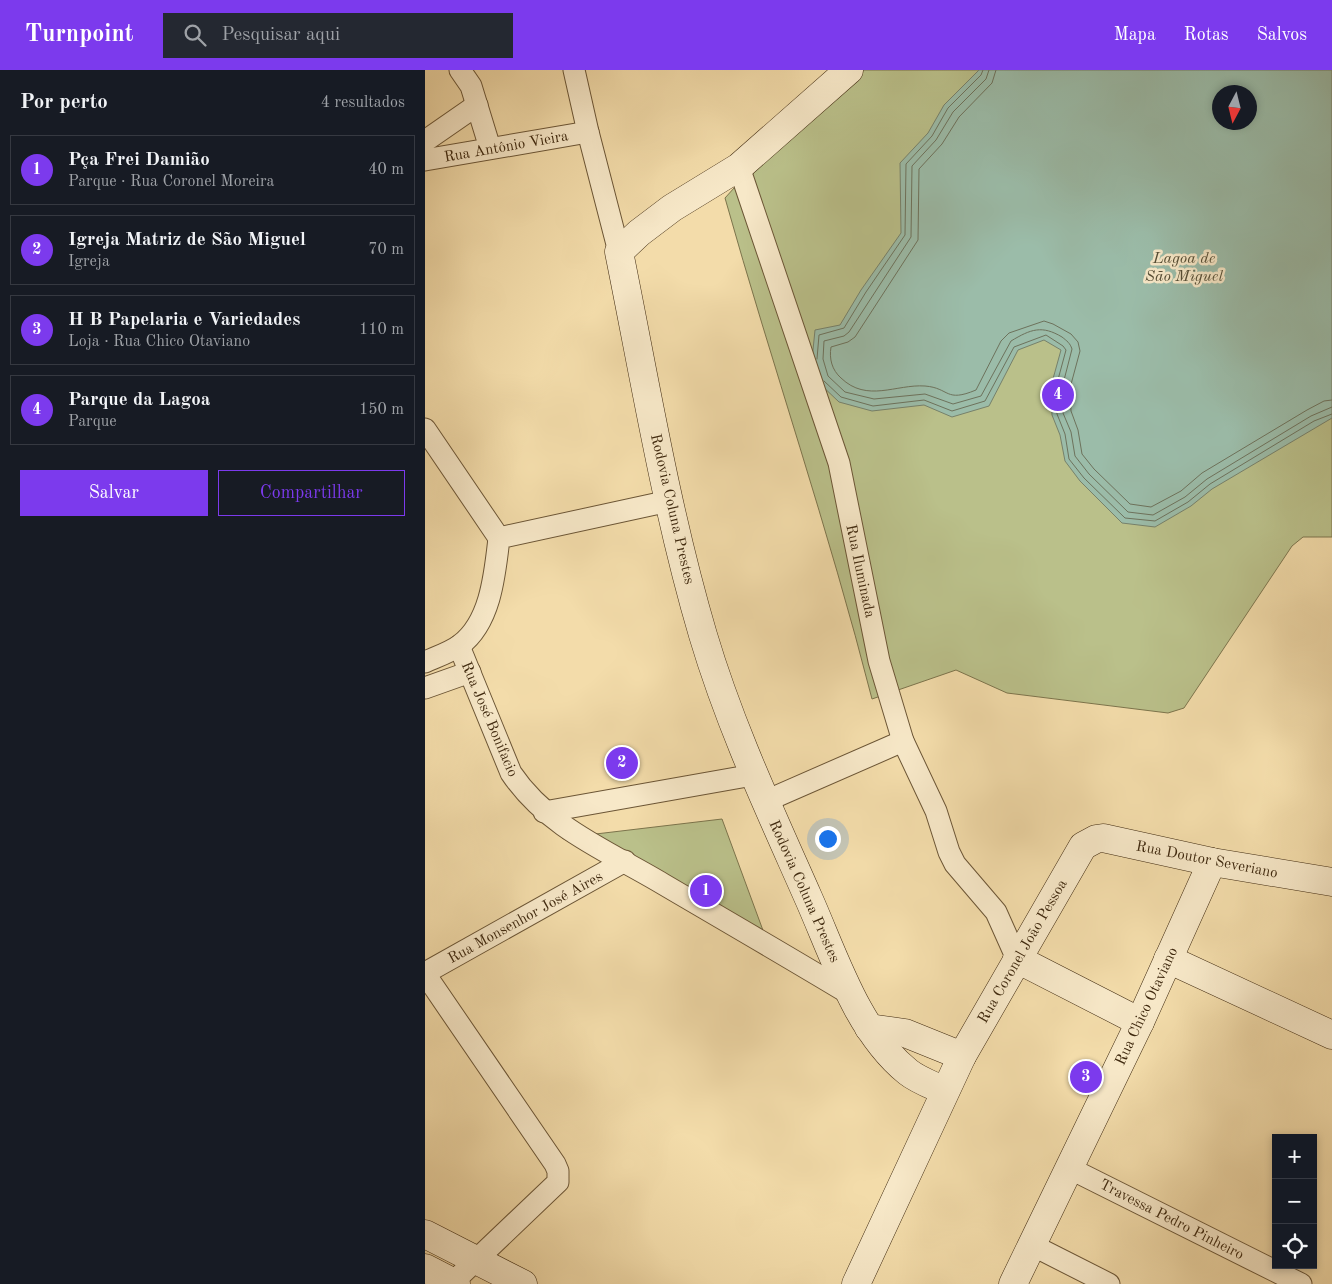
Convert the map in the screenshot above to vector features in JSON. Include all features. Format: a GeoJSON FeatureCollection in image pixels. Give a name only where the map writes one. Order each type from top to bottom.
{"type":"FeatureCollection","features":[{"type":"Feature","properties":{"kind":"main road"},"geometry":{"type":"LineString","coordinates":[[619,252],[655,220],[739,167],[849,70]]}},
{"type":"Feature","properties":{"kind":"main road","name":"Rodovia Coluna Prestes"},"geometry":{"type":"LineString","coordinates":[[619,252],[669,501],[704,636],[723,698],[753,775],[837,965],[869,1028],[878,1042],[909,1073],[945,1090]]}},
{"type":"Feature","properties":{"kind":"main road","name":"Rua Doutor Severiano"},"geometry":{"type":"LineString","coordinates":[[1083,846],[1096,839],[1103,838],[1212,862],[1332,882]]}},
{"type":"Feature","properties":{"kind":"main road","name":"Rua Coronel João Pessoa"},"geometry":{"type":"LineString","coordinates":[[962,1056],[1083,846]]}},
{"type":"Feature","properties":{"kind":"main road","name":"Rua Chico Otaviano"},"geometry":{"type":"LineString","coordinates":[[1013,1284],[1030,1244],[1140,1022],[1212,862]]}},
{"type":"Feature","properties":{"kind":"main road"},"geometry":{"type":"LineString","coordinates":[[1168,958],[1332,1035]]}},
{"type":"Feature","properties":{"kind":"main road"},"geometry":{"type":"LineString","coordinates":[[1017,959],[1140,1022]]}},
{"type":"Feature","properties":{"kind":"main road"},"geometry":{"type":"LineString","coordinates":[[857,1284],[962,1056],[905,1033],[869,1028]]}},
{"type":"Feature","properties":{"kind":"main road"},"geometry":{"type":"LineString","coordinates":[[425,1234],[523,1284]]}},
{"type":"Feature","properties":{"kind":"main road"},"geometry":{"type":"LineString","coordinates":[[425,1268],[453,1283]]}},
{"type":"Feature","properties":{"kind":"street"},"geometry":{"type":"LineString","coordinates":[[460,70],[471,86],[490,148]]}},
{"type":"Feature","properties":{"kind":"street"},"geometry":{"type":"LineString","coordinates":[[574,70],[587,132],[619,252]]}},
{"type":"Feature","properties":{"kind":"street","name":"Rua Antônio Vieira"},"geometry":{"type":"LineString","coordinates":[[425,140],[477,105]]}},
{"type":"Feature","properties":{"kind":"street","name":"Rua Antônio Vieira"},"geometry":{"type":"LineString","coordinates":[[425,160],[587,132]]}},
{"type":"Feature","properties":{"kind":"street","name":"Rua Iluminada"},"geometry":{"type":"LineString","coordinates":[[739,167],[839,463],[879,661],[903,741],[936,811],[949,852],[955,864],[996,912],[1017,959]]}},
{"type":"Feature","properties":{"kind":"street"},"geometry":{"type":"LineString","coordinates":[[425,429],[499,538],[495,574],[486,607],[473,633],[459,646],[425,662]]}},
{"type":"Feature","properties":{"kind":"street"},"geometry":{"type":"LineString","coordinates":[[499,538],[669,501]]}},
{"type":"Feature","properties":{"kind":"street","name":"Rua José Bonifacio"},"geometry":{"type":"LineString","coordinates":[[459,646],[511,773],[523,790],[544,812],[577,836],[625,861],[853,996]]}},
{"type":"Feature","properties":{"kind":"street"},"geometry":{"type":"LineString","coordinates":[[425,688],[470,672]]}},
{"type":"Feature","properties":{"kind":"street"},"geometry":{"type":"LineString","coordinates":[[766,801],[903,741]]}},
{"type":"Feature","properties":{"kind":"street"},"geometry":{"type":"LineString","coordinates":[[544,812],[753,775]]}},
{"type":"Feature","properties":{"kind":"street","name":"Rua Monsenhor José Aires"},"geometry":{"type":"LineString","coordinates":[[425,974],[625,861]]}},
{"type":"Feature","properties":{"kind":"street"},"geometry":{"type":"LineString","coordinates":[[799,963],[837,965]]}},
{"type":"Feature","properties":{"kind":"street"},"geometry":{"type":"LineString","coordinates":[[425,974],[558,1171],[558,1182],[453,1283]]}},
{"type":"Feature","properties":{"kind":"street","name":"Travessa Pedro Pinheiro"},"geometry":{"type":"LineString","coordinates":[[1069,1168],[1301,1284]]}},
{"type":"Feature","properties":{"kind":"street"},"geometry":{"type":"LineString","coordinates":[[1030,1244],[1109,1284]]}},
{"type":"Feature","properties":{"kind":"green space"},"geometry":{"type":"Polygon","coordinates":[[[841,70],[1332,70],[1332,537],[1303,537],[1292,546],[1184,708],[1168,713],[1007,693],[956,670],[872,699],[819,510],[725,198],[841,70]]]}},
{"type":"Feature","properties":{"kind":"green space"},"geometry":{"type":"Polygon","coordinates":[[[722,819],[768,944],[562,838],[722,819]]]}},
{"type":"Feature","properties":{"kind":"water","name":"Lagoa de São Miguel"},"geometry":{"type":"Polygon","coordinates":[[[979,70],[1332,70],[1332,418],[1212,489],[1191,506],[1155,527],[1122,523],[1080,481],[1065,461],[1060,435],[1052,415],[1051,386],[1061,350],[1044,340],[1018,350],[989,406],[952,417],[924,405],[872,411],[839,402],[818,382],[812,360],[815,330],[840,325],[861,290],[901,233],[900,163],[928,133],[944,105],[979,70]]]}},
{"type":"Feature","properties":{"kind":"place","name":"Parque da Lagoa"},"geometry":{"type":"Point","coordinates":[1058,395]}},
{"type":"Feature","properties":{"kind":"place","name":"Igreja Matriz de São Miguel"},"geometry":{"type":"Point","coordinates":[622,763]}},
{"type":"Feature","properties":{"kind":"place","name":"Pça Frei Damião"},"geometry":{"type":"Point","coordinates":[706,891]}},
{"type":"Feature","properties":{"kind":"place","name":"H B Papelaria e Variedades"},"geometry":{"type":"Point","coordinates":[1086,1077]}}]}
